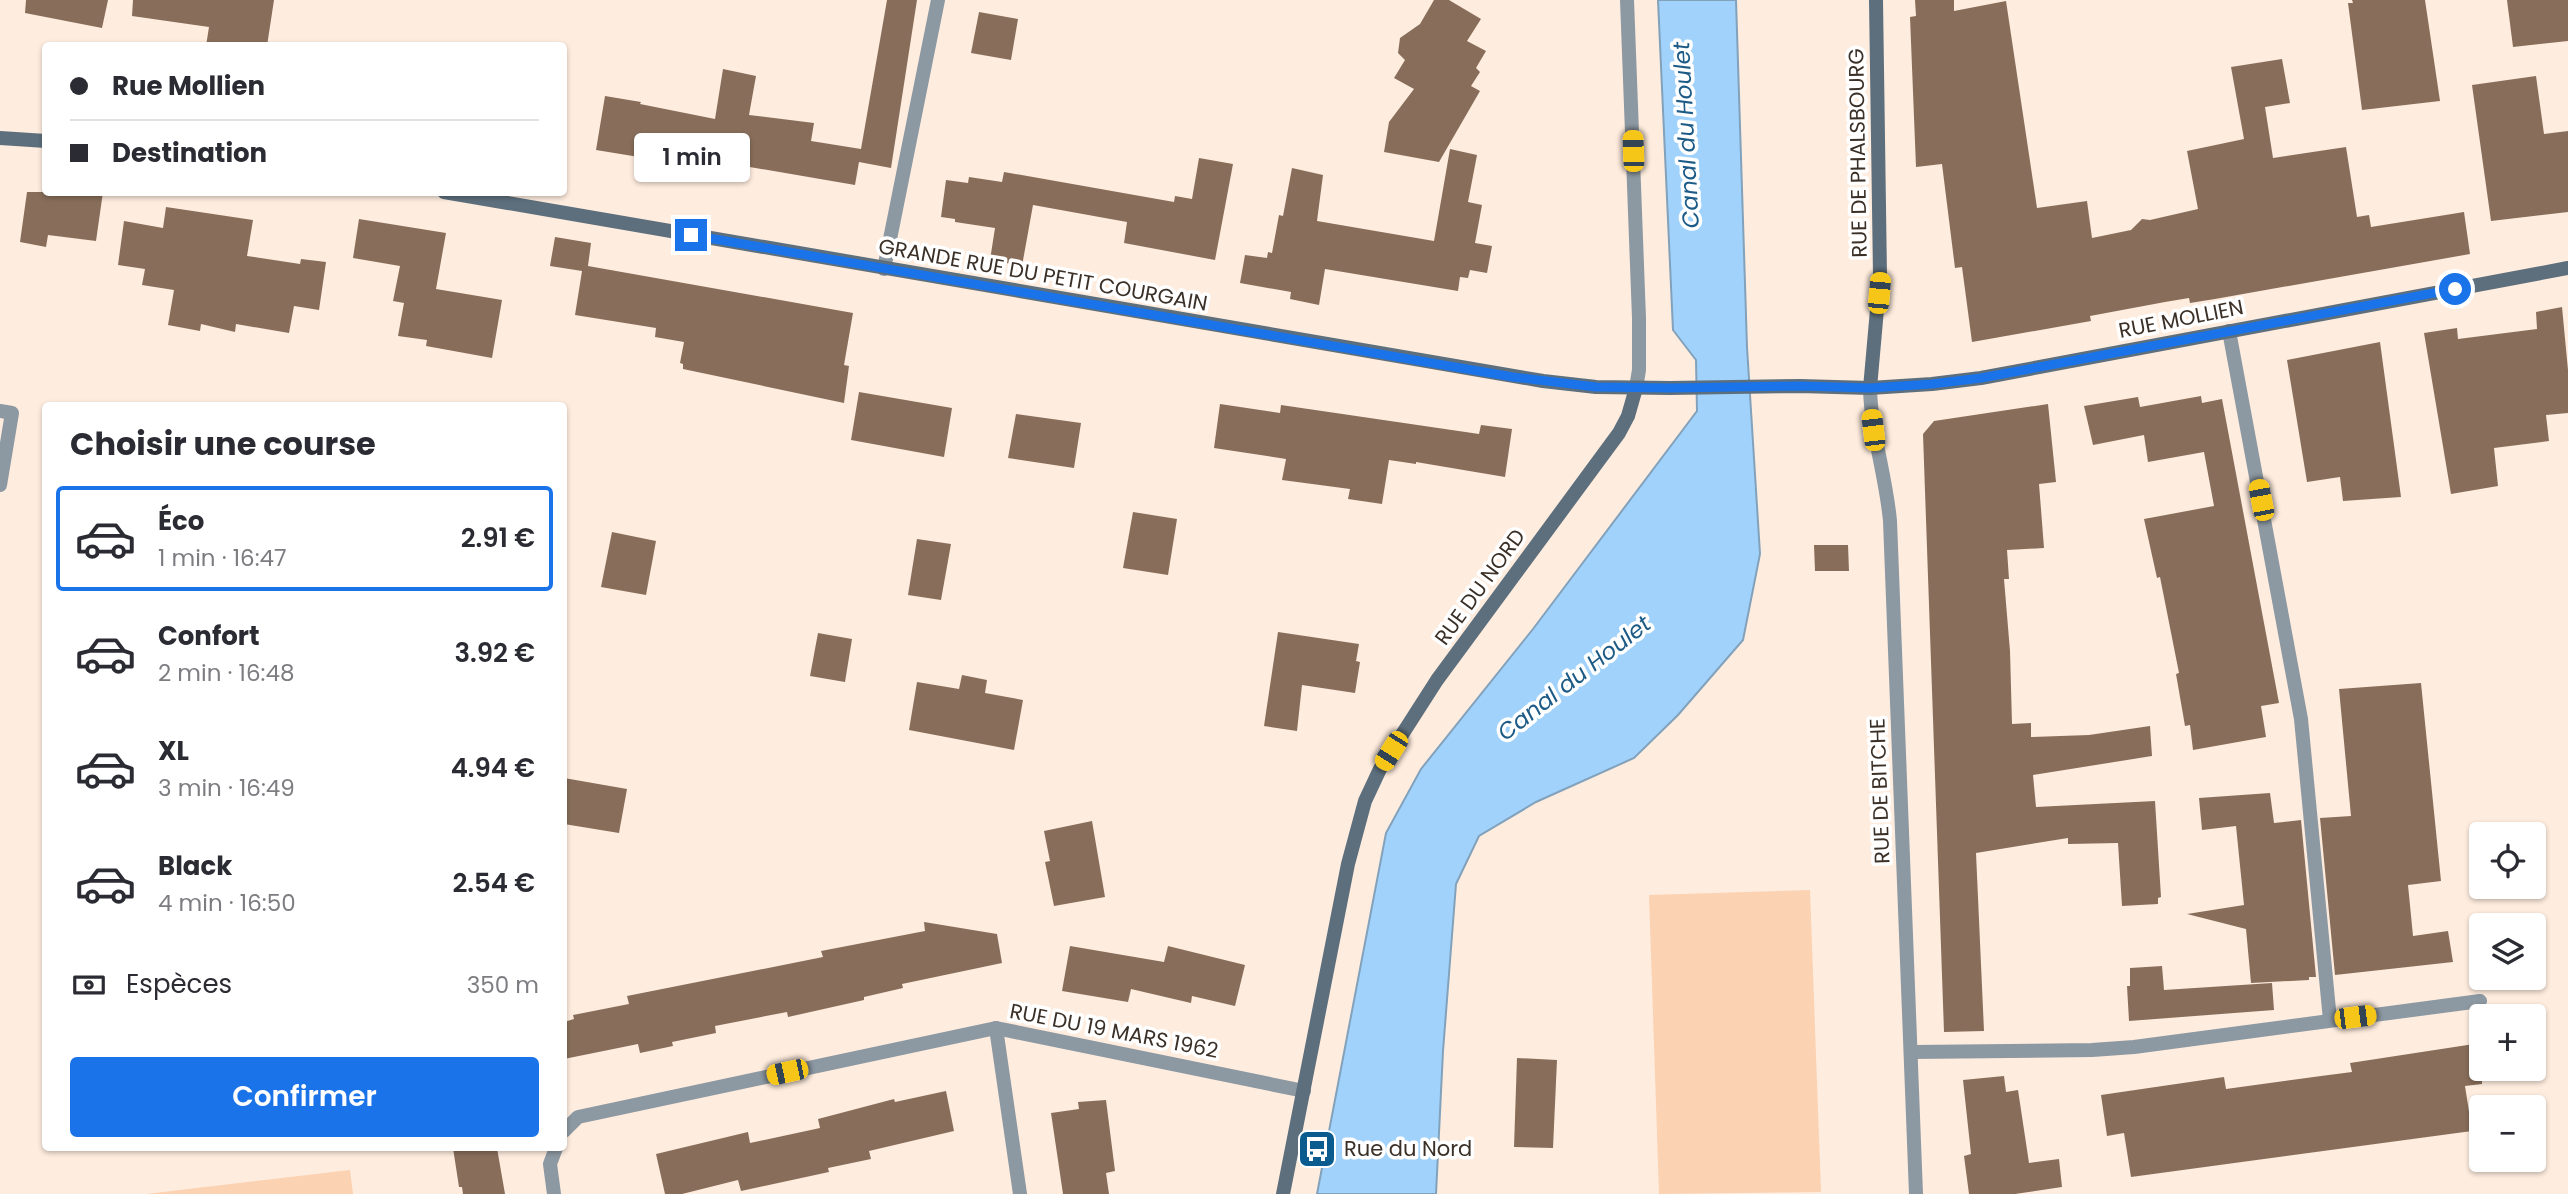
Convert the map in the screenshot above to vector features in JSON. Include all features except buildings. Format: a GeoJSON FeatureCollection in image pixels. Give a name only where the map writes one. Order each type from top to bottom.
{"type":"FeatureCollection","features":[{"type":"Feature","properties":{"kind":"street"},"geometry":{"type":"LineString","coordinates":[[884,269],[938,0]]}},
{"type":"Feature","properties":{"kind":"street","name":"RUE DU NORD"},"geometry":{"type":"LineString","coordinates":[[1283,1194],[1355,832],[1380,769],[1437,680],[1614,441],[1628,416],[1639,370],[1639,318],[1627,0]]}},
{"type":"Feature","properties":{"kind":"street","name":"RUE DE PHALSBOURG"},"geometry":{"type":"LineString","coordinates":[[1870,388],[1880,276],[1876,0]]}},
{"type":"Feature","properties":{"kind":"street"},"geometry":{"type":"LineString","coordinates":[[0,138],[42,141]]}},
{"type":"Feature","properties":{"kind":"street","name":"GRANDE RUE DU PETIT COURGAIN"},"geometry":{"type":"LineString","coordinates":[[467,196],[1513,377],[1570,385],[1689,388]]}},
{"type":"Feature","properties":{"kind":"street","name":"RUE MOLLIEN"},"geometry":{"type":"LineString","coordinates":[[1689,388],[1870,388],[1981,378],[2568,268]]}},
{"type":"Feature","properties":{"kind":"street"},"geometry":{"type":"LineString","coordinates":[[2229,331],[2301,719],[2330,1020]]}},
{"type":"Feature","properties":{"kind":"street","name":"RUE DE BITCHE"},"geometry":{"type":"LineString","coordinates":[[1870,388],[1873,430],[1885,481],[1890,521],[1916,1194]]}},
{"type":"Feature","properties":{"kind":"street"},"geometry":{"type":"LineString","coordinates":[[0,411],[12,413],[0,485]]}},
{"type":"Feature","properties":{"kind":"street"},"geometry":{"type":"LineString","coordinates":[[1912,1052],[2134,1047],[2480,1001]]}},
{"type":"Feature","properties":{"kind":"street"},"geometry":{"type":"LineString","coordinates":[[567,1128],[578,1117],[996,1028]]}},
{"type":"Feature","properties":{"kind":"street","name":"RUE DU 19 MARS 1962"},"geometry":{"type":"LineString","coordinates":[[1020,1194],[996,1028],[1304,1091]]}},
{"type":"Feature","properties":{"kind":"street"},"geometry":{"type":"LineString","coordinates":[[554,1194],[550,1164],[555,1151]]}},
{"type":"Feature","properties":{"kind":"shaded area"},"geometry":{"type":"Polygon","coordinates":[[[1810,890],[1821,1192],[1659,1194],[1649,895],[1810,890]]]}},
{"type":"Feature","properties":{"kind":"shaded area"},"geometry":{"type":"Polygon","coordinates":[[[350,1170],[353,1194],[146,1194],[350,1170]]]}},
{"type":"Feature","properties":{"kind":"water","name":"Canal du Houlet"},"geometry":{"type":"Polygon","coordinates":[[[1658,0],[1736,0],[1747,347],[1760,554],[1743,640],[1678,715],[1634,758],[1536,802],[1479,836],[1456,884],[1443,1051],[1436,1194],[1317,1194],[1386,833],[1421,769],[1533,629],[1697,411],[1696,360],[1673,330],[1658,0]]]}},
{"type":"Feature","properties":{"kind":"place","name":"Rue du Nord"},"geometry":{"type":"Point","coordinates":[1317,1149]}},
{"type":"Feature","properties":{"kind":"route"},"geometry":{"type":"LineString","coordinates":[[691,235],[1346,349],[1513,377],[1596,387],[1870,388],[1932,384],[1981,378],[2455,289]]}}]}
